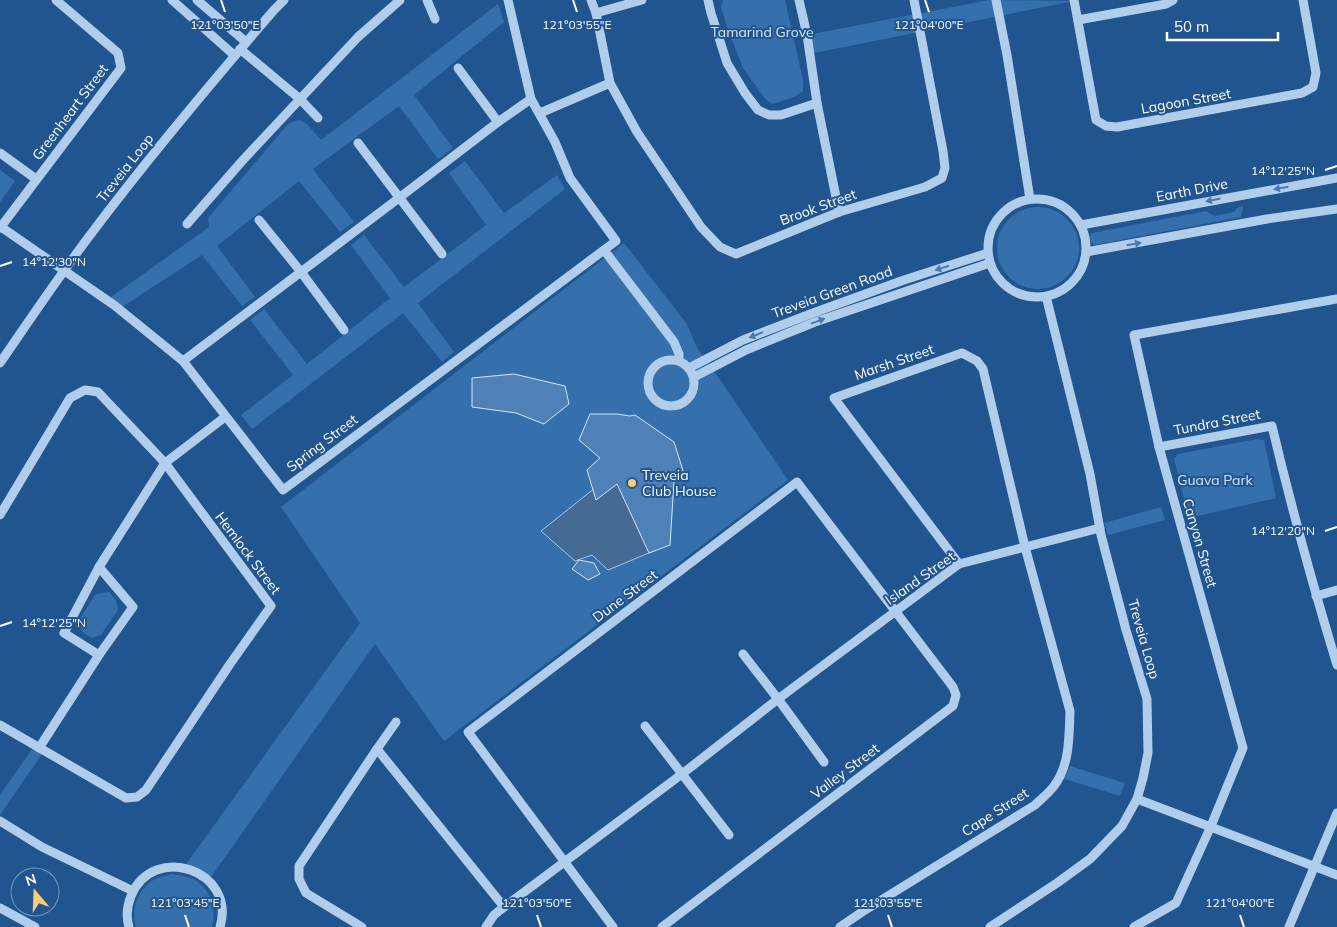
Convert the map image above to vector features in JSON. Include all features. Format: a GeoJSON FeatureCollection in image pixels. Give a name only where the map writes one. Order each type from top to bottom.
{"type":"FeatureCollection","features":[{"type":"Feature","properties":{"kind":"street","name":"Greenheart Street"},"geometry":{"type":"LineString","coordinates":[[56,0],[118,53],[121,68],[1,227],[64,270]]}},
{"type":"Feature","properties":{"kind":"street"},"geometry":{"type":"LineString","coordinates":[[172,0],[240,49],[300,100],[318,118]]}},
{"type":"Feature","properties":{"kind":"street"},"geometry":{"type":"LineString","coordinates":[[197,0],[240,49]]}},
{"type":"Feature","properties":{"kind":"street","name":"Treveia Loop"},"geometry":{"type":"LineString","coordinates":[[0,363],[94,229],[195,102],[284,0]]}},
{"type":"Feature","properties":{"kind":"street"},"geometry":{"type":"LineString","coordinates":[[188,224],[243,160],[358,37],[400,0]]}},
{"type":"Feature","properties":{"kind":"street"},"geometry":{"type":"LineString","coordinates":[[427,0],[435,19]]}},
{"type":"Feature","properties":{"kind":"street"},"geometry":{"type":"LineString","coordinates":[[508,0],[531,99],[555,142],[570,178],[616,241],[604,250],[670,336],[679,354],[679,361]]}},
{"type":"Feature","properties":{"kind":"street","name":"Brook Street"},"geometry":{"type":"LineString","coordinates":[[591,0],[596,13],[610,83],[637,132],[701,227],[720,247],[736,254],[840,212],[925,187],[942,178],[945,168],[943,151],[914,0]]}},
{"type":"Feature","properties":{"kind":"street"},"geometry":{"type":"LineString","coordinates":[[596,13],[642,0]]}},
{"type":"Feature","properties":{"kind":"street"},"geometry":{"type":"LineString","coordinates":[[708,0],[710,13],[727,63],[758,110],[769,115],[781,115],[817,103]]}},
{"type":"Feature","properties":{"kind":"street"},"geometry":{"type":"LineString","coordinates":[[799,0],[807,35],[817,103],[840,212]]}},
{"type":"Feature","properties":{"kind":"street"},"geometry":{"type":"LineString","coordinates":[[996,0],[1008,55],[1030,199]]}},
{"type":"Feature","properties":{"kind":"street","name":"Lagoon Street"},"geometry":{"type":"LineString","coordinates":[[1074,0],[1096,120],[1106,126],[1117,127],[1302,93],[1313,87],[1316,73],[1303,0]]}},
{"type":"Feature","properties":{"kind":"street"},"geometry":{"type":"LineString","coordinates":[[1078,20],[1166,4],[1173,0]]}},
{"type":"Feature","properties":{"kind":"street"},"geometry":{"type":"LineString","coordinates":[[458,68],[498,122]]}},
{"type":"Feature","properties":{"kind":"street"},"geometry":{"type":"LineString","coordinates":[[540,113],[610,83]]}},
{"type":"Feature","properties":{"kind":"street"},"geometry":{"type":"LineString","coordinates":[[182,362],[531,99]]}},
{"type":"Feature","properties":{"kind":"street"},"geometry":{"type":"LineString","coordinates":[[358,143],[442,254]]}},
{"type":"Feature","properties":{"kind":"street"},"geometry":{"type":"LineString","coordinates":[[0,153],[36,179]]}},
{"type":"Feature","properties":{"kind":"street","name":"Earth Drive"},"geometry":{"type":"LineString","coordinates":[[1081,225],[1337,178]]}},
{"type":"Feature","properties":{"kind":"street"},"geometry":{"type":"LineString","coordinates":[[1030,199],[1045,199],[1060,204],[1072,213],[1081,225],[1085,238],[1086,252],[1082,268],[1073,281],[1061,290],[1046,296],[1032,297],[1019,293],[1006,286],[997,276],[990,263],[988,253],[989,238],[994,224],[1004,212],[1016,204],[1030,199]]}},
{"type":"Feature","properties":{"kind":"street"},"geometry":{"type":"LineString","coordinates":[[1086,252],[1337,208]]}},
{"type":"Feature","properties":{"kind":"street"},"geometry":{"type":"LineString","coordinates":[[259,220],[344,330]]}},
{"type":"Feature","properties":{"kind":"street","name":"Spring Street"},"geometry":{"type":"LineString","coordinates":[[64,270],[114,305],[182,362],[283,490],[604,250]]}},
{"type":"Feature","properties":{"kind":"street","name":"Treveia Green Road"},"geometry":{"type":"LineString","coordinates":[[689,368],[743,340],[813,313],[904,280],[988,253]]}},
{"type":"Feature","properties":{"kind":"street","name":"Treveia Green Road"},"geometry":{"type":"LineString","coordinates":[[694,377],[746,350],[815,322],[990,263]]}},
{"type":"Feature","properties":{"kind":"street","name":"Treveia Loop"},"geometry":{"type":"LineString","coordinates":[[990,927],[1090,859],[1122,826],[1137,799],[1148,753],[1148,699],[1126,630],[1100,528],[1090,474],[1046,296]]}},
{"type":"Feature","properties":{"kind":"street","name":"Canyon Street"},"geometry":{"type":"LineString","coordinates":[[1134,927],[1176,903],[1211,826],[1242,748],[1159,447],[1134,335],[1337,299]]}},
{"type":"Feature","properties":{"kind":"street","name":"Marsh Street"},"geometry":{"type":"LineString","coordinates":[[959,564],[834,398],[962,353],[977,360],[984,369],[1025,547]]}},
{"type":"Feature","properties":{"kind":"street"},"geometry":{"type":"LineString","coordinates":[[672,360],[679,361],[689,368],[694,377],[695,385],[689,399],[683,404],[667,407],[654,400],[649,393],[647,385],[651,370],[664,361],[672,360]]}},
{"type":"Feature","properties":{"kind":"street","name":"Hemlock Street"},"geometry":{"type":"LineString","coordinates":[[0,515],[70,398],[85,390],[98,392],[164,463],[271,606],[146,790],[137,797],[126,798],[0,725]]}},
{"type":"Feature","properties":{"kind":"street"},"geometry":{"type":"LineString","coordinates":[[99,655],[64,633],[99,567],[164,463],[225,417]]}},
{"type":"Feature","properties":{"kind":"street","name":"Tundra Street"},"geometry":{"type":"LineString","coordinates":[[1159,447],[1272,426],[1292,511],[1337,665]]}},
{"type":"Feature","properties":{"kind":"street","name":"Dune Street"},"geometry":{"type":"LineString","coordinates":[[564,862],[468,732],[797,482],[895,612]]}},
{"type":"Feature","properties":{"kind":"street","name":"Island Street"},"geometry":{"type":"LineString","coordinates":[[486,927],[494,915],[504,906],[959,564],[1100,528]]}},
{"type":"Feature","properties":{"kind":"street","name":"Cape Street"},"geometry":{"type":"LineString","coordinates":[[840,927],[1034,806],[1054,786],[1065,766],[1070,737],[1070,711],[1025,547]]}},
{"type":"Feature","properties":{"kind":"street"},"geometry":{"type":"LineString","coordinates":[[39,748],[132,607],[99,567]]}},
{"type":"Feature","properties":{"kind":"street"},"geometry":{"type":"LineString","coordinates":[[1316,596],[1337,590]]}},
{"type":"Feature","properties":{"kind":"street","name":"Valley Street"},"geometry":{"type":"LineString","coordinates":[[662,927],[953,706],[956,695],[952,686],[895,612]]}},
{"type":"Feature","properties":{"kind":"street"},"geometry":{"type":"LineString","coordinates":[[743,654],[824,762]]}},
{"type":"Feature","properties":{"kind":"street"},"geometry":{"type":"LineString","coordinates":[[362,927],[306,893],[299,879],[298,866],[396,722]]}},
{"type":"Feature","properties":{"kind":"street"},"geometry":{"type":"LineString","coordinates":[[645,726],[729,835]]}},
{"type":"Feature","properties":{"kind":"street"},"geometry":{"type":"LineString","coordinates":[[377,749],[504,906]]}},
{"type":"Feature","properties":{"kind":"street"},"geometry":{"type":"LineString","coordinates":[[1137,799],[1337,875]]}},
{"type":"Feature","properties":{"kind":"street"},"geometry":{"type":"LineString","coordinates":[[1289,927],[1337,813]]}},
{"type":"Feature","properties":{"kind":"street"},"geometry":{"type":"LineString","coordinates":[[0,821],[42,847],[133,891]]}},
{"type":"Feature","properties":{"kind":"street"},"geometry":{"type":"LineString","coordinates":[[564,862],[613,927]]}},
{"type":"Feature","properties":{"kind":"street"},"geometry":{"type":"LineString","coordinates":[[129,927],[127,912],[133,891],[142,879],[154,871],[168,867],[183,867],[197,872],[209,880],[217,892],[222,906],[220,927]]}},
{"type":"Feature","properties":{"kind":"street"},"geometry":{"type":"LineString","coordinates":[[0,908],[36,927]]}},
{"type":"Feature","properties":{"kind":"green space","name":"Tamarind Grove"},"geometry":{"type":"Polygon","coordinates":[[[723,0],[785,0],[803,80],[803,91],[794,97],[773,104],[766,100],[743,68],[721,7],[723,0]]]}},
{"type":"Feature","properties":{"kind":"green space"},"geometry":{"type":"Polygon","coordinates":[[[989,0],[1074,1],[809,54],[807,35],[989,0]]]}},
{"type":"Feature","properties":{"kind":"green space"},"geometry":{"type":"Polygon","coordinates":[[[498,4],[504,22],[414,95],[453,148],[438,159],[399,106],[313,169],[354,222],[340,232],[299,181],[217,246],[255,297],[242,306],[202,255],[122,307],[111,297],[209,227],[208,218],[289,123],[300,120],[307,124],[321,140],[498,4]]]}},
{"type":"Feature","properties":{"kind":"green space"},"geometry":{"type":"Polygon","coordinates":[[[465,161],[504,213],[557,175],[565,189],[418,303],[454,352],[442,362],[403,313],[252,429],[241,415],[293,375],[250,320],[264,309],[307,364],[390,298],[351,245],[364,235],[404,287],[486,225],[449,173],[465,161]]]}},
{"type":"Feature","properties":{"kind":"green space"},"geometry":{"type":"Polygon","coordinates":[[[0,170],[15,181],[0,202],[0,170]]]}},
{"type":"Feature","properties":{"kind":"green space"},"geometry":{"type":"Polygon","coordinates":[[[1243,206],[1241,217],[1094,245],[1089,237],[1092,233],[1206,211],[1214,216],[1234,212],[1237,208],[1243,206]]]}},
{"type":"Feature","properties":{"kind":"green space"},"geometry":{"type":"Polygon","coordinates":[[[1038,207],[1054,210],[1067,219],[1076,232],[1079,248],[1076,264],[1067,277],[1054,286],[1038,289],[1022,286],[1009,277],[1000,264],[997,248],[1000,232],[1009,219],[1022,210],[1038,207]]]}},
{"type":"Feature","properties":{"kind":"green space"},"geometry":{"type":"Polygon","coordinates":[[[624,243],[687,324],[697,348],[788,480],[444,741],[375,644],[209,880],[184,867],[360,623],[281,507],[624,243]]]}},
{"type":"Feature","properties":{"kind":"green space","name":"Guava Park"},"geometry":{"type":"Polygon","coordinates":[[[1257,439],[1264,440],[1276,498],[1189,518],[1174,459],[1178,454],[1257,439]]]}},
{"type":"Feature","properties":{"kind":"green space"},"geometry":{"type":"Polygon","coordinates":[[[1161,507],[1165,520],[1108,535],[1104,523],[1161,507]]]}},
{"type":"Feature","properties":{"kind":"green space"},"geometry":{"type":"Polygon","coordinates":[[[109,592],[116,600],[118,610],[101,635],[92,638],[83,632],[78,621],[96,594],[109,592]]]}},
{"type":"Feature","properties":{"kind":"green space"},"geometry":{"type":"Polygon","coordinates":[[[35,745],[44,751],[0,815],[0,795],[35,745]]]}},
{"type":"Feature","properties":{"kind":"green space"},"geometry":{"type":"Polygon","coordinates":[[[1070,766],[1125,783],[1120,796],[1064,779],[1070,766]]]}},
{"type":"Feature","properties":{"kind":"green space"},"geometry":{"type":"Polygon","coordinates":[[[172,874],[192,879],[205,889],[214,911],[212,927],[136,927],[134,912],[138,897],[142,891],[153,880],[172,874]]]}},
{"type":"Feature","properties":{"kind":"shaded area"},"geometry":{"type":"Polygon","coordinates":[[[623,478],[656,550],[608,570],[592,555],[575,561],[541,531],[595,488],[623,478]]]}},
{"type":"Feature","properties":{"kind":"building"},"geometry":{"type":"Polygon","coordinates":[[[514,374],[565,386],[569,404],[544,424],[516,413],[472,407],[472,378],[514,374]]]}},
{"type":"Feature","properties":{"kind":"building","name":"Treveia Club House"},"geometry":{"type":"Polygon","coordinates":[[[590,414],[635,415],[674,442],[685,477],[674,481],[670,545],[649,553],[617,484],[596,500],[587,470],[600,458],[579,440],[590,414]]]}},
{"type":"Feature","properties":{"kind":"building"},"geometry":{"type":"Polygon","coordinates":[[[579,560],[594,563],[600,574],[588,580],[572,569],[579,560]]]}},
{"type":"Feature","properties":{"kind":"place","name":"Treveia Club House"},"geometry":{"type":"Point","coordinates":[632,483]}}]}
